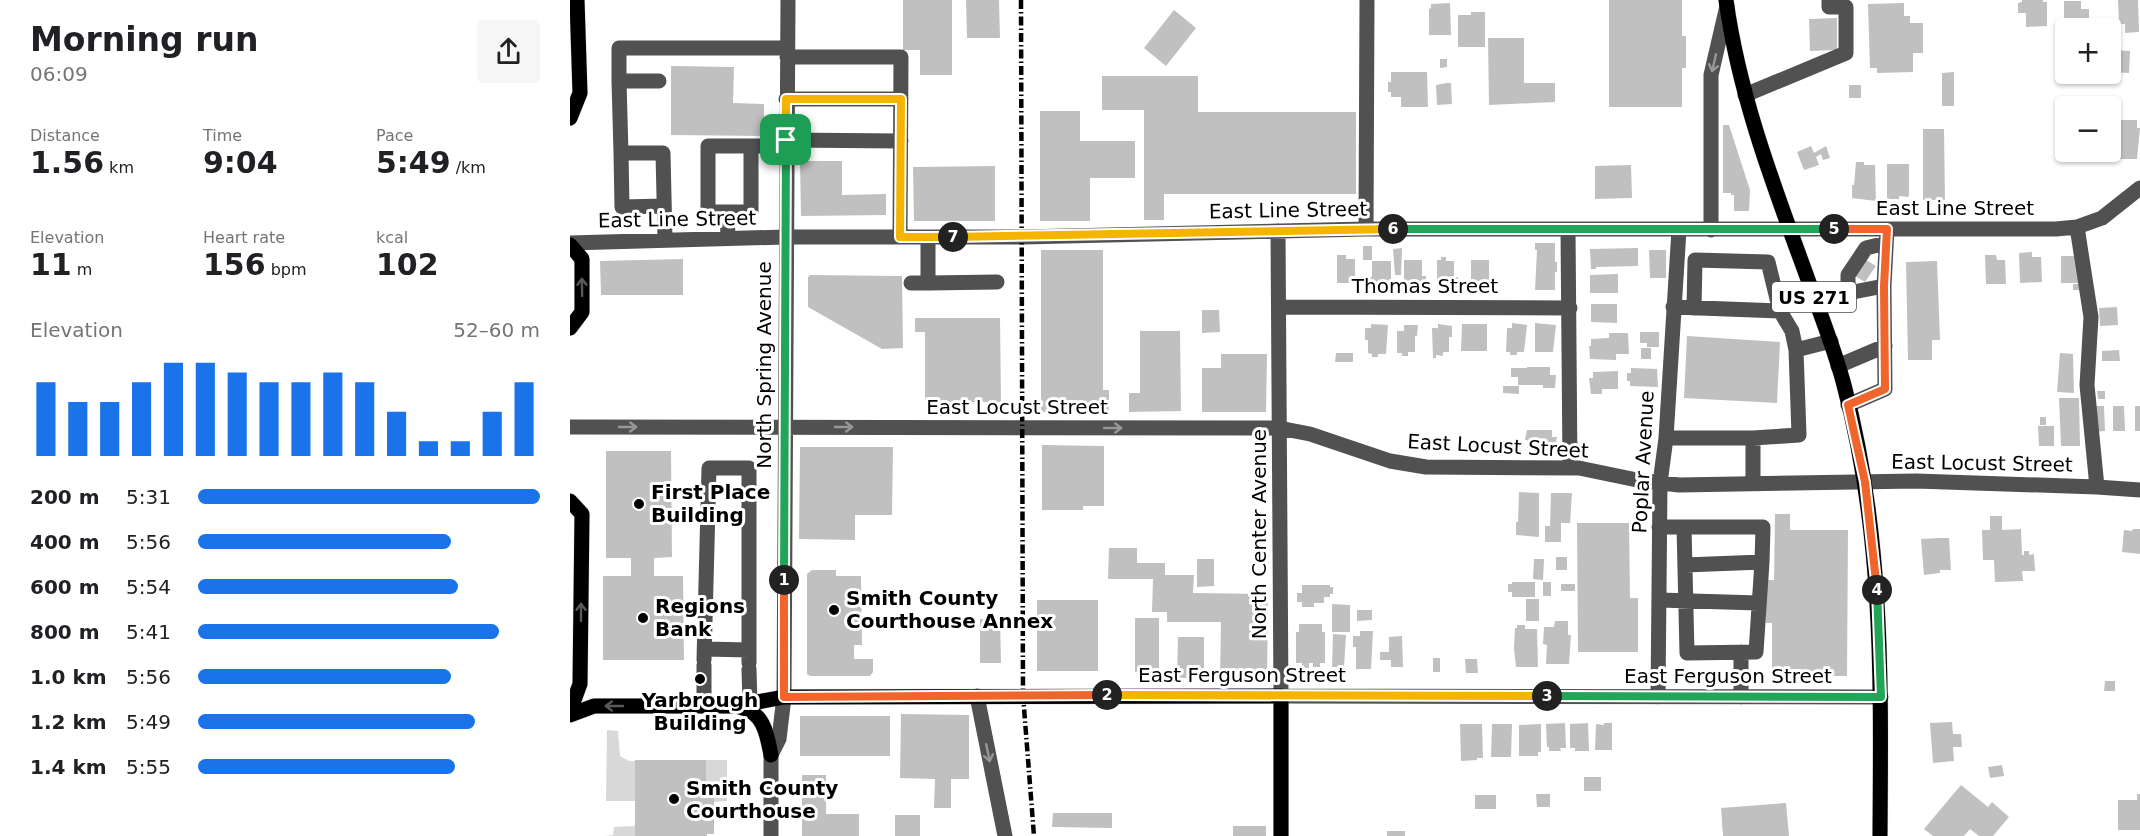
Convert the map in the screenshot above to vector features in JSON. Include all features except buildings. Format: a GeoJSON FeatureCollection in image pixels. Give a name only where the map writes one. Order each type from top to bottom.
{"type":"FeatureCollection","features":[{"type":"Feature","properties":{"kind":"main road"},"geometry":{"type":"LineString","coordinates":[[570,118],[580,93],[577,0]]}},
{"type":"Feature","properties":{"kind":"main road","name":"US 271"},"geometry":{"type":"LineString","coordinates":[[1727,3],[1745,95],[1831,341],[1865,482],[1878,602],[1881,697],[1880,836]]}},
{"type":"Feature","properties":{"kind":"main road"},"geometry":{"type":"LineString","coordinates":[[570,244],[582,259],[582,312],[570,328]]}},
{"type":"Feature","properties":{"kind":"main road"},"geometry":{"type":"LineString","coordinates":[[570,501],[582,514],[580,684],[570,713]]}},
{"type":"Feature","properties":{"kind":"main road","name":"East Ferguson Street"},"geometry":{"type":"LineString","coordinates":[[570,713],[594,706],[743,705],[784,697],[1281,696]]}},
{"type":"Feature","properties":{"kind":"main road","name":"North Center Avenue"},"geometry":{"type":"LineString","coordinates":[[1281,696],[1281,836]]}},
{"type":"Feature","properties":{"kind":"main road"},"geometry":{"type":"LineString","coordinates":[[743,705],[752,710],[766,731],[771,755]]}},
{"type":"Feature","properties":{"kind":"street","name":"North Spring Avenue"},"geometry":{"type":"LineString","coordinates":[[771,836],[771,755],[779,738],[784,697],[788,0]]}},
{"type":"Feature","properties":{"kind":"street"},"geometry":{"type":"LineString","coordinates":[[1366,229],[1367,0]]}},
{"type":"Feature","properties":{"kind":"street"},"geometry":{"type":"LineString","coordinates":[[1745,95],[1846,53],[1846,7],[1829,7],[1829,0]]}},
{"type":"Feature","properties":{"kind":"street"},"geometry":{"type":"LineString","coordinates":[[1711,230],[1711,75],[1727,3]]}},
{"type":"Feature","properties":{"kind":"street"},"geometry":{"type":"LineString","coordinates":[[664,206],[622,207],[619,48],[901,57],[900,237]]}},
{"type":"Feature","properties":{"kind":"street"},"geometry":{"type":"LineString","coordinates":[[620,81],[659,81]]}},
{"type":"Feature","properties":{"kind":"street"},"geometry":{"type":"LineString","coordinates":[[786,99],[901,99]]}},
{"type":"Feature","properties":{"kind":"street"},"geometry":{"type":"LineString","coordinates":[[751,146],[751,212],[708,212],[708,146],[901,141]]}},
{"type":"Feature","properties":{"kind":"street"},"geometry":{"type":"LineString","coordinates":[[621,153],[663,153],[665,240]]}},
{"type":"Feature","properties":{"kind":"street","name":"East Line Street"},"geometry":{"type":"LineString","coordinates":[[570,244],[728,238],[1022,237],[1366,229],[1790,229],[1886,236],[2077,227],[2102,218],[2140,188]]}},
{"type":"Feature","properties":{"kind":"street"},"geometry":{"type":"LineString","coordinates":[[727,212],[728,238]]}},
{"type":"Feature","properties":{"kind":"street"},"geometry":{"type":"LineString","coordinates":[[2077,227],[2091,317],[2086,385],[2097,487]]}},
{"type":"Feature","properties":{"kind":"street"},"geometry":{"type":"LineString","coordinates":[[1568,229],[1570,468]]}},
{"type":"Feature","properties":{"kind":"street","name":"Poplar Avenue"},"geometry":{"type":"LineString","coordinates":[[1658,697],[1660,483],[1666,438],[1679,230]]}},
{"type":"Feature","properties":{"kind":"street","name":"North Center Avenue"},"geometry":{"type":"LineString","coordinates":[[1278,231],[1281,696]]}},
{"type":"Feature","properties":{"kind":"street"},"geometry":{"type":"LineString","coordinates":[[1848,405],[1885,389],[1886,236]]}},
{"type":"Feature","properties":{"kind":"street"},"geometry":{"type":"LineString","coordinates":[[1848,293],[1848,275],[1866,248],[1886,236]]}},
{"type":"Feature","properties":{"kind":"street"},"geometry":{"type":"LineString","coordinates":[[928,237],[928,283]]}},
{"type":"Feature","properties":{"kind":"street"},"geometry":{"type":"LineString","coordinates":[[1666,438],[1754,438],[1799,435],[1796,350],[1792,331],[1780,311],[1768,262],[1695,260],[1694,308]]}},
{"type":"Feature","properties":{"kind":"street"},"geometry":{"type":"LineString","coordinates":[[911,283],[997,282]]}},
{"type":"Feature","properties":{"kind":"street"},"geometry":{"type":"LineString","coordinates":[[1816,302],[1884,286]]}},
{"type":"Feature","properties":{"kind":"street","name":"Thomas Street"},"geometry":{"type":"LineString","coordinates":[[1279,307],[1570,308]]}},
{"type":"Feature","properties":{"kind":"street"},"geometry":{"type":"LineString","coordinates":[[1673,307],[1780,311]]}},
{"type":"Feature","properties":{"kind":"street"},"geometry":{"type":"LineString","coordinates":[[1796,350],[1831,341]]}},
{"type":"Feature","properties":{"kind":"street"},"geometry":{"type":"LineString","coordinates":[[1838,366],[1886,346]]}},
{"type":"Feature","properties":{"kind":"street","name":"East Locust Street"},"geometry":{"type":"LineString","coordinates":[[570,427],[1279,428],[1310,434],[1407,465],[1426,467],[1570,468],[1660,483],[1916,481],[2140,490]]}},
{"type":"Feature","properties":{"kind":"street"},"geometry":{"type":"LineString","coordinates":[[1753,484],[1754,438]]}},
{"type":"Feature","properties":{"kind":"street"},"geometry":{"type":"LineString","coordinates":[[704,706],[709,468],[748,468],[749,661],[743,705]]}},
{"type":"Feature","properties":{"kind":"street"},"geometry":{"type":"LineString","coordinates":[[1659,527],[1684,527],[1763,527],[1756,652],[1687,653],[1684,527]]}},
{"type":"Feature","properties":{"kind":"street"},"geometry":{"type":"LineString","coordinates":[[1685,565],[1762,562]]}},
{"type":"Feature","properties":{"kind":"street"},"geometry":{"type":"LineString","coordinates":[[1659,600],[1760,603]]}},
{"type":"Feature","properties":{"kind":"street"},"geometry":{"type":"LineString","coordinates":[[1741,697],[1742,652]]}},
{"type":"Feature","properties":{"kind":"street"},"geometry":{"type":"LineString","coordinates":[[705,658],[749,661]]}},
{"type":"Feature","properties":{"kind":"street"},"geometry":{"type":"LineString","coordinates":[[976,696],[1005,836]]}},
{"type":"Feature","properties":{"kind":"street","name":"East Ferguson Street"},"geometry":{"type":"LineString","coordinates":[[1281,696],[1881,697]]}},
{"type":"Feature","properties":{"kind":"shaded area"},"geometry":{"type":"Polygon","coordinates":[[[607,730],[618,731],[620,756],[629,761],[635,761],[635,801],[606,801],[607,730]]]}},
{"type":"Feature","properties":{"kind":"shaded area"},"geometry":{"type":"Polygon","coordinates":[[[706,760],[727,760],[727,801],[714,802],[706,796],[706,760]]]}},
{"type":"Feature","properties":{"kind":"shaded area"},"geometry":{"type":"Polygon","coordinates":[[[635,826],[635,836],[605,836],[613,835],[614,827],[635,826]]]}},
{"type":"Feature","properties":{"kind":"railway"},"geometry":{"type":"LineString","coordinates":[[1021,0],[1023,695],[1034,836]]}},
{"type":"Feature","properties":{"kind":"place","name":"First Place Building"},"geometry":{"type":"Point","coordinates":[639,504]}},
{"type":"Feature","properties":{"kind":"place","name":"Smith County Courthouse Annex"},"geometry":{"type":"Point","coordinates":[834,610]}},
{"type":"Feature","properties":{"kind":"place","name":"Regions Bank"},"geometry":{"type":"Point","coordinates":[643,618]}},
{"type":"Feature","properties":{"kind":"place","name":"Yarbrough Building"},"geometry":{"type":"Point","coordinates":[700,679]}},
{"type":"Feature","properties":{"kind":"place","name":"Smith County Courthouse"},"geometry":{"type":"Point","coordinates":[674,799]}},
{"type":"Feature","properties":{"kind":"route"},"geometry":{"type":"LineString","coordinates":[[786,99],[901,99],[900,237],[1022,237],[1366,229],[1887,229],[1884,286],[1885,389],[1848,405],[1865,482],[1870,523],[1878,602],[1881,697],[1023,695],[784,697],[786,140],[786,99]]}}]}
